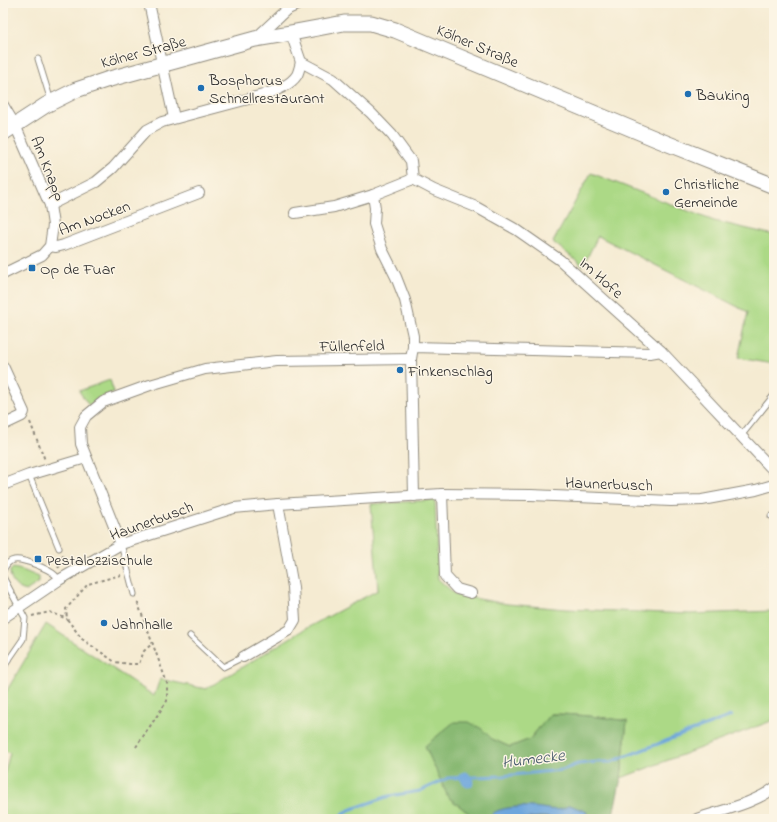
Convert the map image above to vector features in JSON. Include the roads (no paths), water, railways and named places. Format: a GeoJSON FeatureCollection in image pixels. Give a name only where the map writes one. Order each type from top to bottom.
{"type":"FeatureCollection","features":[{"type":"Feature","properties":{"kind":"main road","name":"Kölner Straße"},"geometry":{"type":"LineString","coordinates":[[9,129],[51,102],[76,90],[106,80],[256,39],[291,34],[344,23],[371,23],[395,30],[663,142],[774,186]]}},
{"type":"Feature","properties":{"kind":"street"},"geometry":{"type":"LineString","coordinates":[[149,3],[174,118]]}},
{"type":"Feature","properties":{"kind":"street"},"geometry":{"type":"LineString","coordinates":[[256,39],[286,10],[301,3]]}},
{"type":"Feature","properties":{"kind":"street"},"geometry":{"type":"LineString","coordinates":[[50,205],[96,182],[113,168],[148,130],[162,122],[262,95],[279,89],[292,80],[297,74],[301,62],[291,34]]}},
{"type":"Feature","properties":{"kind":"street"},"geometry":{"type":"LineString","coordinates":[[295,213],[334,207],[373,195],[413,179],[410,162],[392,135],[376,118],[333,79],[301,62]]}},
{"type":"Feature","properties":{"kind":"street","name":"Am Knapp"},"geometry":{"type":"LineString","coordinates":[[3,105],[9,129],[50,205],[53,225],[50,246]]}},
{"type":"Feature","properties":{"kind":"street","name":"Im Hofe"},"geometry":{"type":"LineString","coordinates":[[413,179],[434,190],[476,207],[517,230],[560,260],[661,350],[774,470]]}},
{"type":"Feature","properties":{"kind":"street","name":"Am Nocken"},"geometry":{"type":"LineString","coordinates":[[3,274],[42,255],[50,246],[56,247],[64,245],[199,193]]}},
{"type":"Feature","properties":{"kind":"street"},"geometry":{"type":"LineString","coordinates":[[373,195],[375,208],[374,224],[382,249],[396,277],[405,300],[413,336],[411,359],[414,496]]}},
{"type":"Feature","properties":{"kind":"street"},"geometry":{"type":"LineString","coordinates":[[413,346],[650,353],[661,350]]}},
{"type":"Feature","properties":{"kind":"street","name":"Füllenfeld"},"geometry":{"type":"LineString","coordinates":[[121,544],[81,444],[80,427],[86,416],[103,402],[150,385],[205,368],[278,360],[411,359]]}},
{"type":"Feature","properties":{"kind":"street"},"geometry":{"type":"LineString","coordinates":[[3,366],[24,412],[22,416],[3,425]]}},
{"type":"Feature","properties":{"kind":"street"},"geometry":{"type":"LineString","coordinates":[[3,484],[86,458]]}},
{"type":"Feature","properties":{"kind":"street"},"geometry":{"type":"LineString","coordinates":[[773,486],[772,477],[774,474]]}},
{"type":"Feature","properties":{"kind":"street","name":"Haunerbusch"},"geometry":{"type":"LineString","coordinates":[[3,618],[59,580],[121,544],[234,508],[442,494],[531,495],[671,501],[702,500],[773,486]]}},
{"type":"Feature","properties":{"kind":"street"},"geometry":{"type":"LineString","coordinates":[[442,494],[446,576],[457,589],[471,593]]}},
{"type":"Feature","properties":{"kind":"street"},"geometry":{"type":"LineString","coordinates":[[243,657],[289,630],[295,620],[294,587],[278,504]]}},
{"type":"Feature","properties":{"kind":"street"},"geometry":{"type":"LineString","coordinates":[[697,819],[744,803],[769,792],[774,788]]}},
{"type":"Feature","properties":{"kind":"lane"},"geometry":{"type":"LineString","coordinates":[[38,59],[51,102]]}},
{"type":"Feature","properties":{"kind":"lane"},"geometry":{"type":"LineString","coordinates":[[742,436],[774,395]]}},
{"type":"Feature","properties":{"kind":"lane"},"geometry":{"type":"LineString","coordinates":[[30,475],[59,548]]}},
{"type":"Feature","properties":{"kind":"lane"},"geometry":{"type":"LineString","coordinates":[[121,544],[134,594]]}},
{"type":"Feature","properties":{"kind":"lane"},"geometry":{"type":"LineString","coordinates":[[3,571],[9,562],[15,560],[23,561],[49,571],[59,580]]}},
{"type":"Feature","properties":{"kind":"lane"},"geometry":{"type":"LineString","coordinates":[[3,578],[25,618],[23,639],[3,668]]}},
{"type":"Feature","properties":{"kind":"lane"},"geometry":{"type":"LineString","coordinates":[[190,636],[223,666],[243,657]]}},
{"type":"Feature","properties":{"kind":"water"},"geometry":{"type":"Polygon","coordinates":[[[570,805],[587,812],[585,819],[540,817],[522,819],[492,819],[491,816],[503,809],[516,807],[563,809],[570,805]]]}},
{"type":"Feature","properties":{"kind":"waterway","name":"Humecke"},"geometry":{"type":"LineString","coordinates":[[337,819],[349,810],[389,796],[420,791],[448,778],[502,776],[562,770],[578,764],[611,762],[731,716]]}},
{"type":"Feature","properties":{"kind":"waterway","name":"Humecke"},"geometry":{"type":"LineString","coordinates":[[465,777],[468,782]]}},
{"type":"Feature","properties":{"kind":"place","name":"Bosphorus Schnellrestaurant"},"geometry":{"type":"Point","coordinates":[201,88]}},
{"type":"Feature","properties":{"kind":"place","name":"Bauking"},"geometry":{"type":"Point","coordinates":[688,94]}},
{"type":"Feature","properties":{"kind":"place","name":"Christliche Gemeinde"},"geometry":{"type":"Point","coordinates":[666,192]}},
{"type":"Feature","properties":{"kind":"place","name":"Op de Fuar"},"geometry":{"type":"Point","coordinates":[32,268]}},
{"type":"Feature","properties":{"kind":"place","name":"Finkenschlag"},"geometry":{"type":"Point","coordinates":[400,370]}},
{"type":"Feature","properties":{"kind":"place","name":"Pestalozzischule"},"geometry":{"type":"Point","coordinates":[38,559]}},
{"type":"Feature","properties":{"kind":"place","name":"Jahnhalle"},"geometry":{"type":"Point","coordinates":[104,623]}}]}
